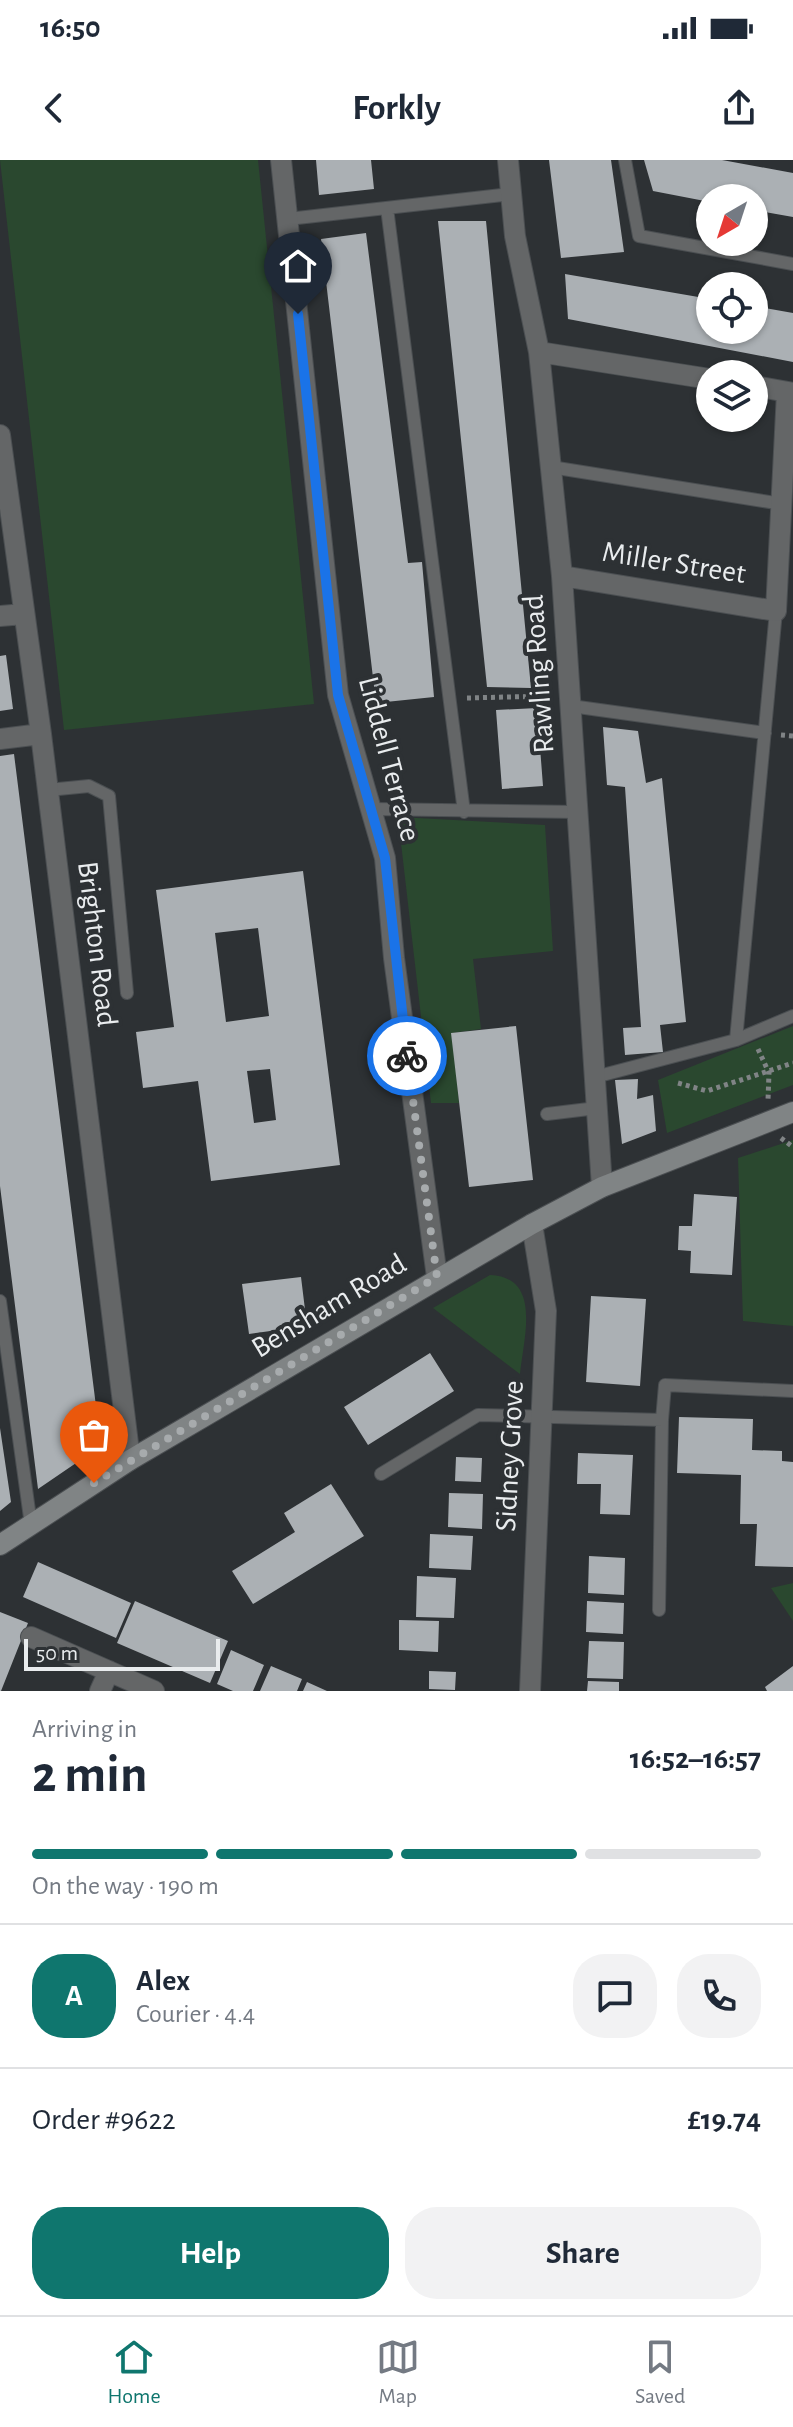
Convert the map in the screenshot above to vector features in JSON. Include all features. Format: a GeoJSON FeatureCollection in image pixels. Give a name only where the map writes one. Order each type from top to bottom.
{"type":"FeatureCollection","features":[{"type":"Feature","properties":{"kind":"main road","name":"Bensham Road"},"geometry":{"type":"LineString","coordinates":[[0,1545],[130,1460],[532,1224],[602,1187],[793,1112]]}},
{"type":"Feature","properties":{"kind":"street","name":"Liddell Terrace"},"geometry":{"type":"LineString","coordinates":[[281,160],[338,695],[385,858],[394,958],[437,1277]]}},
{"type":"Feature","properties":{"kind":"street","name":"Rawling Road"},"geometry":{"type":"LineString","coordinates":[[508,160],[515,236],[539,352],[562,576],[602,1187]]}},
{"type":"Feature","properties":{"kind":"street"},"geometry":{"type":"LineString","coordinates":[[539,352],[696,377]]}},
{"type":"Feature","properties":{"kind":"street"},"geometry":{"type":"LineString","coordinates":[[768,388],[790,392],[776,611]]}},
{"type":"Feature","properties":{"kind":"street","name":"Brighton Road"},"geometry":{"type":"LineString","coordinates":[[0,435],[41,734],[130,1460]]}},
{"type":"Feature","properties":{"kind":"street","name":"Miller Street"},"geometry":{"type":"LineString","coordinates":[[562,576],[776,611]]}},
{"type":"Feature","properties":{"kind":"street"},"geometry":{"type":"LineString","coordinates":[[0,616],[24,614]]}},
{"type":"Feature","properties":{"kind":"street"},"geometry":{"type":"LineString","coordinates":[[0,739],[41,734]]}},
{"type":"Feature","properties":{"kind":"street","name":"Sidney Grove"},"geometry":{"type":"LineString","coordinates":[[530,1691],[546,1311],[532,1224]]}},
{"type":"Feature","properties":{"kind":"street"},"geometry":{"type":"LineString","coordinates":[[31,1637],[154,1691]]}},
{"type":"Feature","properties":{"kind":"street"},"geometry":{"type":"LineString","coordinates":[[100,1691],[109,1671]]}},
{"type":"Feature","properties":{"kind":"lane"},"geometry":{"type":"LineString","coordinates":[[625,160],[639,236],[793,264]]}},
{"type":"Feature","properties":{"kind":"lane"},"geometry":{"type":"LineString","coordinates":[[288,219],[511,194]]}},
{"type":"Feature","properties":{"kind":"lane"},"geometry":{"type":"LineString","coordinates":[[387,208],[464,812]]}},
{"type":"Feature","properties":{"kind":"lane"},"geometry":{"type":"LineString","coordinates":[[551,467],[782,504]]}},
{"type":"Feature","properties":{"kind":"lane"},"geometry":{"type":"LineString","coordinates":[[736,1040],[776,611]]}},
{"type":"Feature","properties":{"kind":"lane"},"geometry":{"type":"LineString","coordinates":[[571,701],[765,733]]}},
{"type":"Feature","properties":{"kind":"lane"},"geometry":{"type":"LineString","coordinates":[[48,790],[89,786],[109,796],[127,993]]}},
{"type":"Feature","properties":{"kind":"lane"},"geometry":{"type":"LineString","coordinates":[[371,809],[578,812]]}},
{"type":"Feature","properties":{"kind":"lane"},"geometry":{"type":"LineString","coordinates":[[595,1077],[736,1040],[793,1016]]}},
{"type":"Feature","properties":{"kind":"lane"},"geometry":{"type":"LineString","coordinates":[[547,1114],[597,1108]]}},
{"type":"Feature","properties":{"kind":"lane"},"geometry":{"type":"LineString","coordinates":[[0,1301],[31,1525]]}},
{"type":"Feature","properties":{"kind":"lane"},"geometry":{"type":"LineString","coordinates":[[659,1610],[665,1385],[793,1391]]}},
{"type":"Feature","properties":{"kind":"lane"},"geometry":{"type":"LineString","coordinates":[[381,1474],[478,1415],[662,1420]]}},
{"type":"Feature","properties":{"kind":"path"},"geometry":{"type":"LineString","coordinates":[[450,698],[571,701]]}},
{"type":"Feature","properties":{"kind":"path"},"geometry":{"type":"LineString","coordinates":[[750,1034],[769,1073],[767,1121]]}},
{"type":"Feature","properties":{"kind":"path"},"geometry":{"type":"LineString","coordinates":[[678,1083],[707,1091],[793,1063]]}},
{"type":"Feature","properties":{"kind":"green space"},"geometry":{"type":"Polygon","coordinates":[[[0,160],[258,160],[314,704],[64,730],[0,160]]]}},
{"type":"Feature","properties":{"kind":"green space"},"geometry":{"type":"Polygon","coordinates":[[[398,817],[545,825],[553,951],[473,959],[481,1029],[452,1033],[459,1103],[431,1103],[398,817]]]}},
{"type":"Feature","properties":{"kind":"green space"},"geometry":{"type":"Polygon","coordinates":[[[793,1026],[793,1085],[667,1133],[658,1080],[793,1026]]]}},
{"type":"Feature","properties":{"kind":"green space"},"geometry":{"type":"Polygon","coordinates":[[[793,1140],[793,1326],[743,1321],[738,1158],[793,1140]]]}},
{"type":"Feature","properties":{"kind":"green space"},"geometry":{"type":"Polygon","coordinates":[[[490,1275],[507,1278],[524,1298],[526,1328],[520,1374],[433,1308],[490,1275]]]}},
{"type":"Feature","properties":{"kind":"green space"},"geometry":{"type":"Polygon","coordinates":[[[793,1583],[793,1621],[771,1588],[793,1583]]]}},
{"type":"Feature","properties":{"kind":"building"},"geometry":{"type":"Polygon","coordinates":[[[316,160],[371,160],[374,189],[319,195],[316,160]]]}},
{"type":"Feature","properties":{"kind":"building"},"geometry":{"type":"Polygon","coordinates":[[[549,160],[611,160],[624,252],[561,258],[549,160]]]}},
{"type":"Feature","properties":{"kind":"building"},"geometry":{"type":"Polygon","coordinates":[[[644,160],[722,160],[793,173],[793,217],[768,213],[768,184],[696,184],[696,199],[653,191],[644,160]]]}},
{"type":"Feature","properties":{"kind":"building"},"geometry":{"type":"Polygon","coordinates":[[[438,221],[486,221],[531,688],[487,687],[438,221]]]}},
{"type":"Feature","properties":{"kind":"building"},"geometry":{"type":"Polygon","coordinates":[[[366,233],[408,563],[422,562],[434,697],[376,703],[321,239],[366,233]]]}},
{"type":"Feature","properties":{"kind":"building"},"geometry":{"type":"Polygon","coordinates":[[[565,274],[696,297],[696,343],[568,319],[565,274]]]}},
{"type":"Feature","properties":{"kind":"building"},"geometry":{"type":"Polygon","coordinates":[[[768,309],[793,313],[793,362],[699,344],[768,344],[768,309]]]}},
{"type":"Feature","properties":{"kind":"building"},"geometry":{"type":"Polygon","coordinates":[[[6,655],[13,709],[0,711],[0,656],[6,655]]]}},
{"type":"Feature","properties":{"kind":"building"},"geometry":{"type":"Polygon","coordinates":[[[537,708],[543,786],[502,789],[496,710],[537,708]]]}},
{"type":"Feature","properties":{"kind":"building"},"geometry":{"type":"Polygon","coordinates":[[[603,727],[638,731],[646,783],[662,778],[686,1022],[660,1025],[663,1052],[625,1055],[623,1028],[641,1027],[625,787],[607,785],[603,727]]]}},
{"type":"Feature","properties":{"kind":"building"},"geometry":{"type":"Polygon","coordinates":[[[14,754],[101,1446],[38,1489],[0,1186],[0,756],[14,754]]]}},
{"type":"Feature","properties":{"kind":"building"},"geometry":{"type":"Polygon","coordinates":[[[303,871],[340,1165],[211,1181],[198,1081],[143,1088],[136,1032],[174,1027],[156,890],[303,871]],[[258,928],[215,933],[226,1022],[269,1016],[258,928]],[[270,1069],[247,1071],[254,1123],[276,1120],[270,1069]]]}},
{"type":"Feature","properties":{"kind":"building"},"geometry":{"type":"Polygon","coordinates":[[[516,1026],[533,1180],[469,1187],[451,1033],[516,1026]]]}},
{"type":"Feature","properties":{"kind":"building"},"geometry":{"type":"Polygon","coordinates":[[[638,1079],[637,1099],[653,1095],[656,1131],[622,1144],[615,1080],[638,1079]]]}},
{"type":"Feature","properties":{"kind":"building"},"geometry":{"type":"Polygon","coordinates":[[[694,1194],[737,1197],[732,1275],[690,1273],[691,1251],[678,1250],[679,1226],[692,1226],[694,1194]]]}},
{"type":"Feature","properties":{"kind":"building"},"geometry":{"type":"Polygon","coordinates":[[[301,1277],[307,1326],[249,1334],[242,1284],[301,1277]]]}},
{"type":"Feature","properties":{"kind":"building"},"geometry":{"type":"Polygon","coordinates":[[[591,1296],[646,1299],[640,1386],[586,1382],[591,1296]]]}},
{"type":"Feature","properties":{"kind":"building"},"geometry":{"type":"Polygon","coordinates":[[[430,1353],[454,1391],[368,1445],[344,1407],[430,1353]]]}},
{"type":"Feature","properties":{"kind":"building"},"geometry":{"type":"Polygon","coordinates":[[[679,1417],[753,1419],[752,1450],[782,1451],[782,1461],[793,1462],[793,1567],[755,1566],[757,1524],[740,1524],[741,1475],[677,1473],[679,1417]]]}},
{"type":"Feature","properties":{"kind":"building"},"geometry":{"type":"Polygon","coordinates":[[[0,1428],[11,1502],[0,1511],[0,1428]]]}},
{"type":"Feature","properties":{"kind":"building"},"geometry":{"type":"Polygon","coordinates":[[[578,1453],[633,1455],[630,1515],[600,1514],[601,1484],[577,1484],[578,1453]]]}},
{"type":"Feature","properties":{"kind":"building"},"geometry":{"type":"Polygon","coordinates":[[[456,1457],[482,1458],[481,1482],[455,1481],[456,1457]]]}},
{"type":"Feature","properties":{"kind":"building"},"geometry":{"type":"Polygon","coordinates":[[[331,1484],[364,1536],[253,1604],[232,1571],[295,1532],[284,1513],[331,1484]]]}},
{"type":"Feature","properties":{"kind":"building"},"geometry":{"type":"Polygon","coordinates":[[[449,1493],[483,1494],[482,1529],[448,1527],[449,1493]]]}},
{"type":"Feature","properties":{"kind":"building"},"geometry":{"type":"Polygon","coordinates":[[[430,1534],[473,1536],[471,1570],[429,1568],[430,1534]]]}},
{"type":"Feature","properties":{"kind":"building"},"geometry":{"type":"Polygon","coordinates":[[[589,1556],[625,1558],[624,1595],[588,1593],[589,1556]]]}},
{"type":"Feature","properties":{"kind":"building"},"geometry":{"type":"Polygon","coordinates":[[[38,1562],[131,1603],[116,1638],[23,1597],[38,1562]]]}},
{"type":"Feature","properties":{"kind":"building"},"geometry":{"type":"Polygon","coordinates":[[[417,1576],[456,1578],[454,1618],[416,1617],[417,1576]]]}},
{"type":"Feature","properties":{"kind":"building"},"geometry":{"type":"Polygon","coordinates":[[[135,1601],[228,1641],[210,1683],[117,1643],[135,1601]]]}},
{"type":"Feature","properties":{"kind":"building"},"geometry":{"type":"Polygon","coordinates":[[[587,1601],[624,1603],[623,1634],[586,1632],[587,1601]]]}},
{"type":"Feature","properties":{"kind":"building"},"geometry":{"type":"Polygon","coordinates":[[[0,1612],[28,1623],[1,1691],[0,1691],[0,1612]]]}},
{"type":"Feature","properties":{"kind":"building"},"geometry":{"type":"Polygon","coordinates":[[[399,1620],[439,1621],[438,1652],[399,1650],[399,1620]]]}},
{"type":"Feature","properties":{"kind":"building"},"geometry":{"type":"Polygon","coordinates":[[[589,1641],[624,1642],[623,1679],[587,1678],[589,1641]]]}},
{"type":"Feature","properties":{"kind":"building"},"geometry":{"type":"Polygon","coordinates":[[[231,1650],[264,1665],[253,1691],[233,1691],[217,1684],[231,1650]]]}},
{"type":"Feature","properties":{"kind":"building"},"geometry":{"type":"Polygon","coordinates":[[[271,1666],[302,1679],[297,1691],[260,1691],[271,1666]]]}},
{"type":"Feature","properties":{"kind":"building"},"geometry":{"type":"Polygon","coordinates":[[[793,1666],[793,1691],[767,1691],[765,1687],[793,1666]]]}},
{"type":"Feature","properties":{"kind":"building"},"geometry":{"type":"Polygon","coordinates":[[[429,1671],[456,1672],[455,1690],[429,1689],[429,1671]]]}},
{"type":"Feature","properties":{"kind":"building"},"geometry":{"type":"Polygon","coordinates":[[[588,1681],[619,1682],[619,1691],[587,1691],[588,1681]]]}},
{"type":"Feature","properties":{"kind":"building"},"geometry":{"type":"Polygon","coordinates":[[[307,1682],[327,1691],[303,1691],[307,1682]]]}},
{"type":"Feature","properties":{"kind":"way so far"},"geometry":{"type":"LineString","coordinates":[[94,1483],[437,1277],[407,1056]]}},
{"type":"Feature","properties":{"kind":"route"},"geometry":{"type":"LineString","coordinates":[[298,314],[338,695],[385,858],[407,1056]]}}]}
